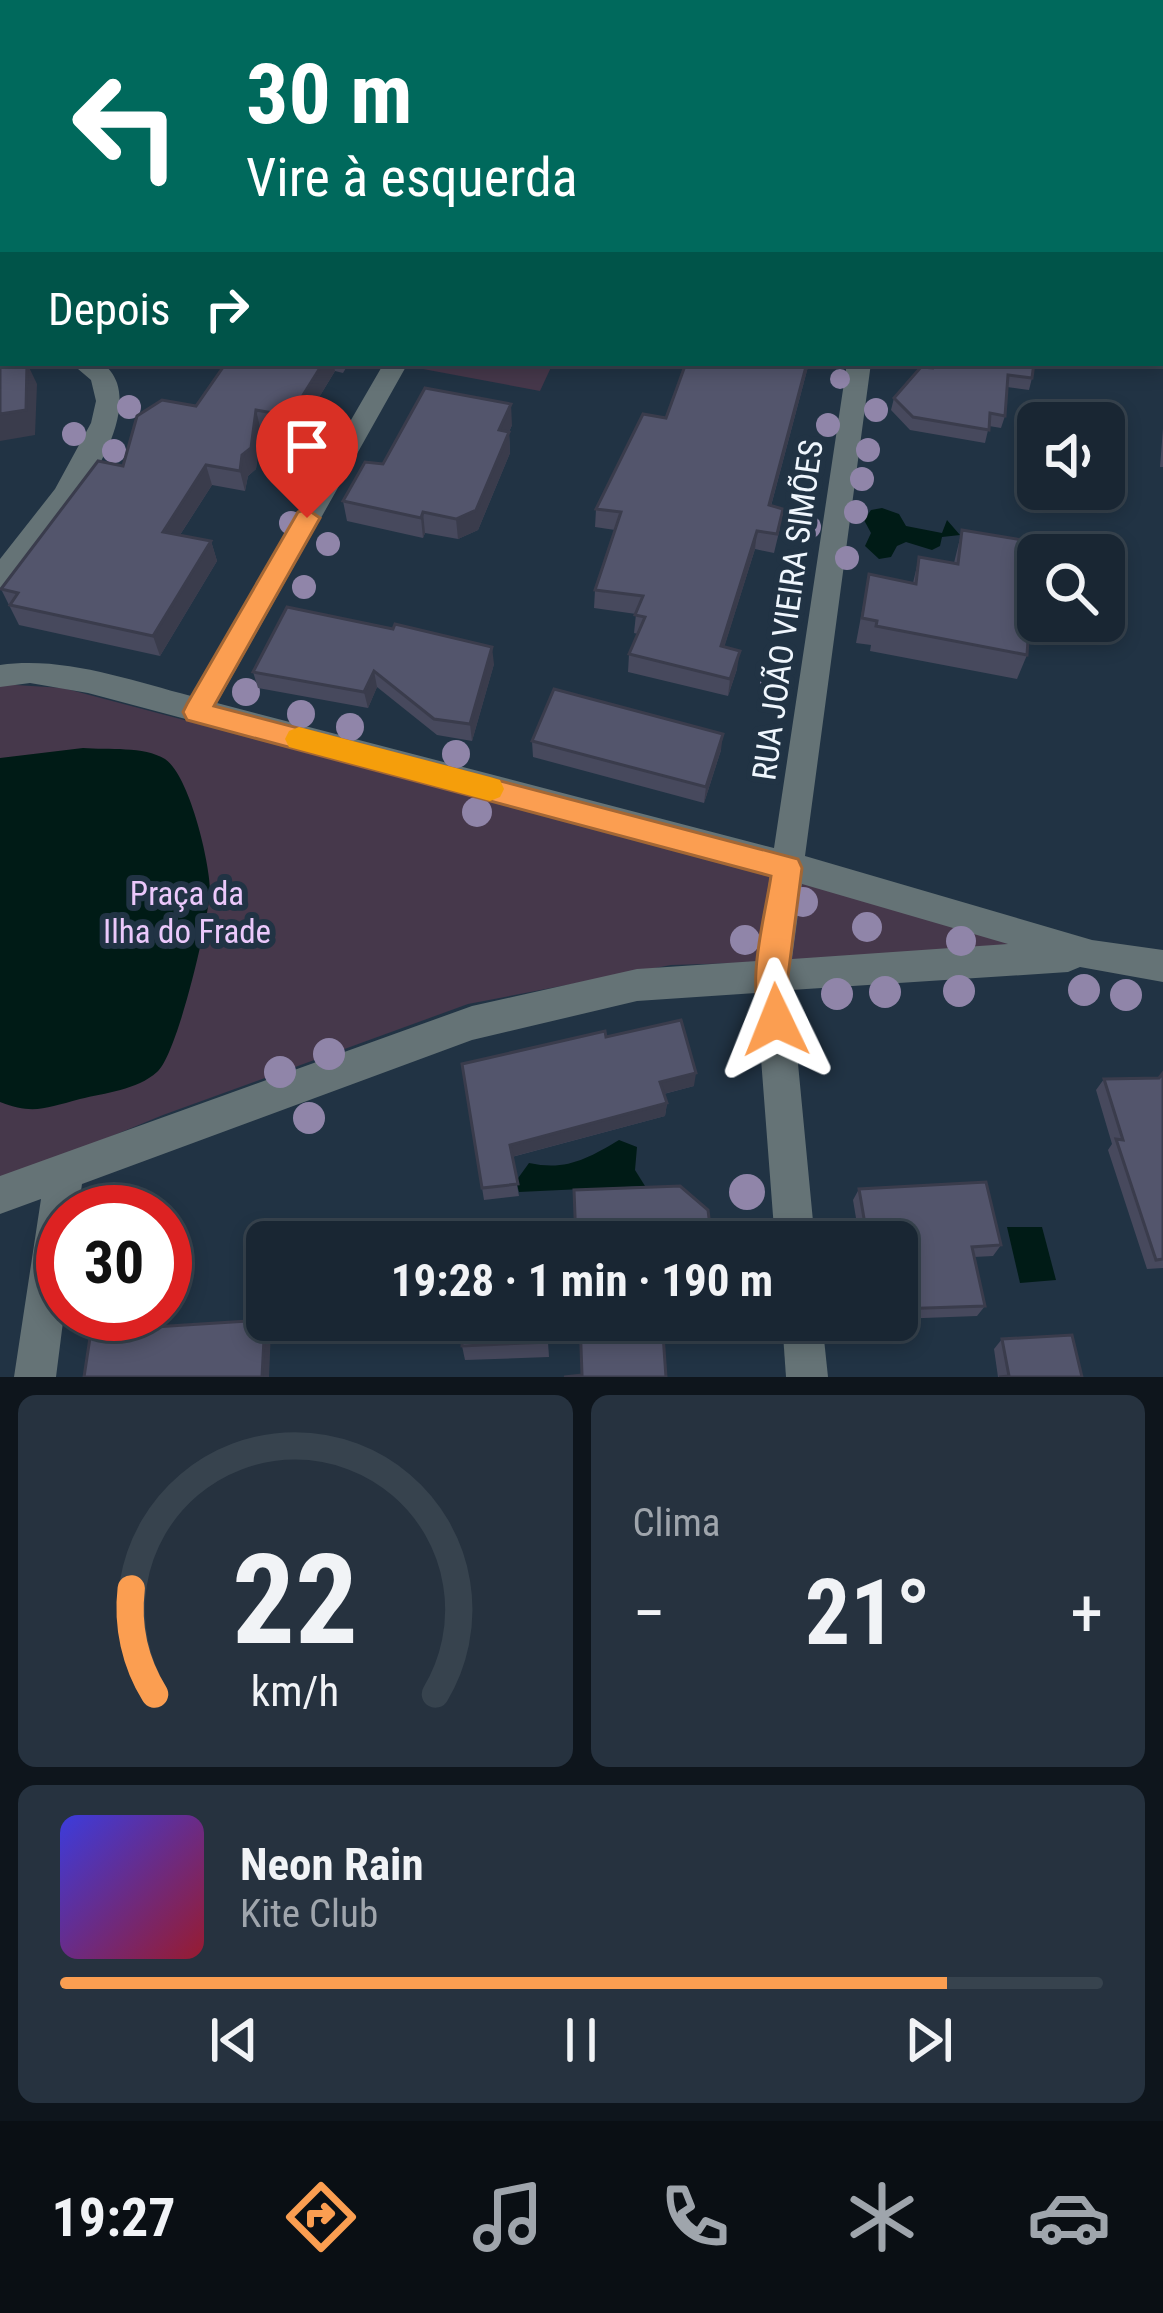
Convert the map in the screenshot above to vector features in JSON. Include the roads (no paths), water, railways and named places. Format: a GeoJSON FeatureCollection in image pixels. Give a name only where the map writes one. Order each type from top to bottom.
{"type":"FeatureCollection","features":[{"type":"Feature","properties":{"kind":"street"},"geometry":{"type":"LineString","coordinates":[[0,578],[43,529],[97,435],[109,404],[102,376],[87,366]]}},
{"type":"Feature","properties":{"kind":"street"},"geometry":{"type":"LineString","coordinates":[[197,712],[393,366]]}},
{"type":"Feature","properties":{"kind":"street","name":"RUA JOÃO VIEIRA SIMÕES"},"geometry":{"type":"LineString","coordinates":[[793,1221],[772,976],[859,366]]}},
{"type":"Feature","properties":{"kind":"street"},"geometry":{"type":"LineString","coordinates":[[0,676],[30,672],[88,681],[890,893],[1092,955],[1163,967]]}},
{"type":"Feature","properties":{"kind":"street"},"geometry":{"type":"LineString","coordinates":[[0,1195],[472,1023],[637,985],[1092,955]]}},
{"type":"Feature","properties":{"kind":"street"},"geometry":{"type":"LineString","coordinates":[[35,1377],[65,1168]]}},
{"type":"Feature","properties":{"kind":"street"},"geometry":{"type":"LineString","coordinates":[[804,1341],[807,1377]]}},
{"type":"Feature","properties":{"kind":"park label","name":"Praça da Ilha do Frade"},"geometry":{"type":"Point","coordinates":[187,912]}}]}
